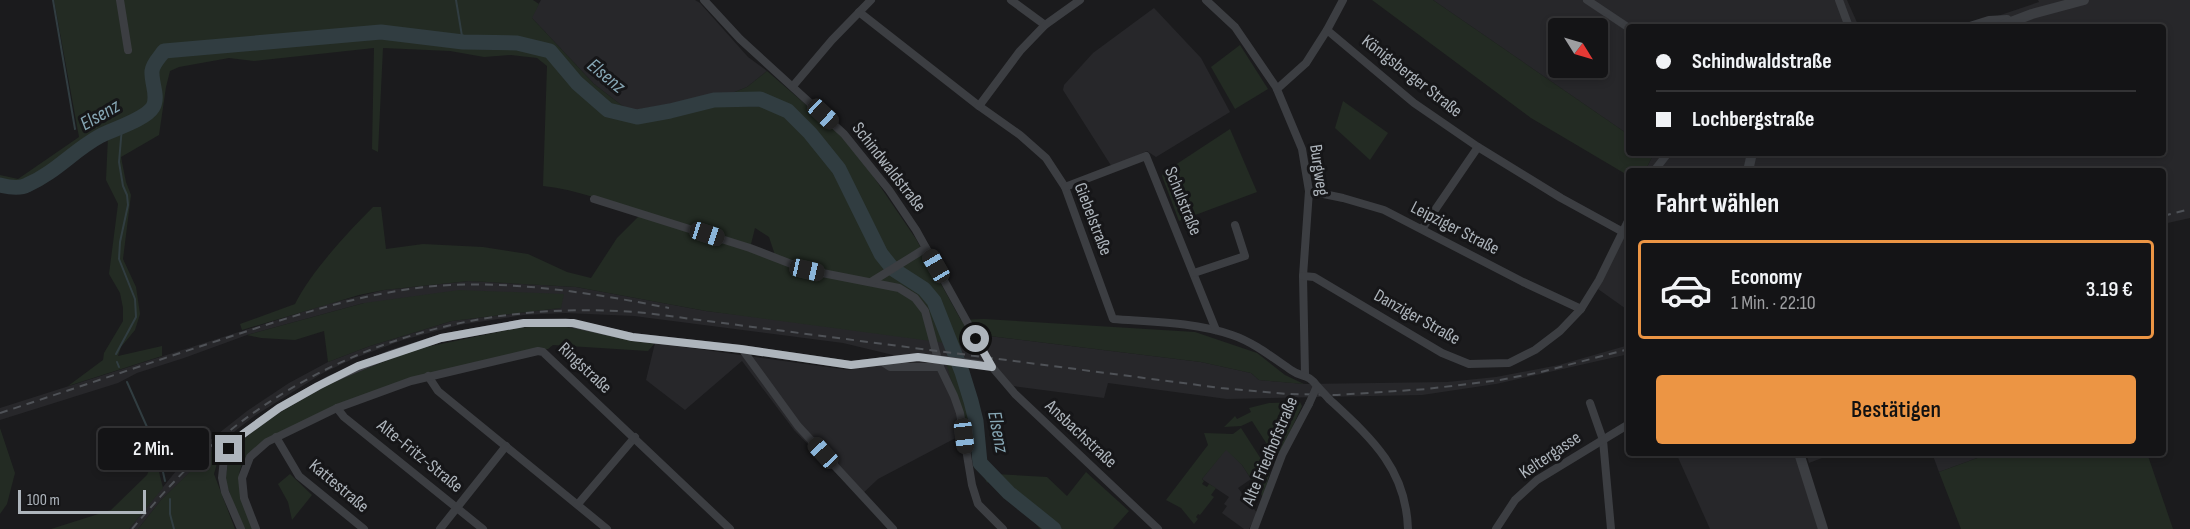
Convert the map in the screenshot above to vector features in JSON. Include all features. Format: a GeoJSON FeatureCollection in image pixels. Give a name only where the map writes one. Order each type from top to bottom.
{"type":"FeatureCollection","features":[{"type":"Feature","properties":{"kind":"street"},"geometry":{"type":"LineString","coordinates":[[120,0],[128,50]]}},
{"type":"Feature","properties":{"kind":"street","name":"Schindwaldstraße"},"geometry":{"type":"LineString","coordinates":[[704,0],[766,64],[844,134],[889,190],[926,248],[987,357]]}},
{"type":"Feature","properties":{"kind":"street"},"geometry":{"type":"LineString","coordinates":[[793,86],[871,0]]}},
{"type":"Feature","properties":{"kind":"street"},"geometry":{"type":"LineString","coordinates":[[1011,0],[1045,25]]}},
{"type":"Feature","properties":{"kind":"street"},"geometry":{"type":"LineString","coordinates":[[979,106],[1020,51],[1045,25],[1080,0]]}},
{"type":"Feature","properties":{"kind":"street","name":"Burgweg"},"geometry":{"type":"LineString","coordinates":[[1206,0],[1235,27],[1277,89],[1302,149],[1309,191],[1303,276],[1311,380]]}},
{"type":"Feature","properties":{"kind":"street"},"geometry":{"type":"LineString","coordinates":[[1277,89],[1305,63],[1343,0]]}},
{"type":"Feature","properties":{"kind":"street"},"geometry":{"type":"LineString","coordinates":[[1587,0],[1626,26]]}},
{"type":"Feature","properties":{"kind":"street"},"geometry":{"type":"LineString","coordinates":[[1839,0],[1848,24]]}},
{"type":"Feature","properties":{"kind":"street"},"geometry":{"type":"LineString","coordinates":[[2005,24],[2084,0]]}},
{"type":"Feature","properties":{"kind":"street","name":"Giebelstraße"},"geometry":{"type":"LineString","coordinates":[[859,12],[979,106],[1020,135],[1046,158],[1065,187],[1113,319],[1197,325],[1216,330]]}},
{"type":"Feature","properties":{"kind":"street"},"geometry":{"type":"LineString","coordinates":[[1980,24],[2016,19]]}},
{"type":"Feature","properties":{"kind":"street","name":"Königsberger Straße"},"geometry":{"type":"LineString","coordinates":[[1327,30],[1414,103],[1478,147],[1561,198],[1623,232]]}},
{"type":"Feature","properties":{"kind":"street"},"geometry":{"type":"LineString","coordinates":[[1422,229],[1478,147]]}},
{"type":"Feature","properties":{"kind":"street","name":"Schulstraße"},"geometry":{"type":"LineString","coordinates":[[1065,187],[1146,156],[1216,330]]}},
{"type":"Feature","properties":{"kind":"street"},"geometry":{"type":"LineString","coordinates":[[1656,168],[1666,156]]}},
{"type":"Feature","properties":{"kind":"street","name":"Leipziger Straße"},"geometry":{"type":"LineString","coordinates":[[1309,191],[1384,210],[1523,282],[1581,309]]}},
{"type":"Feature","properties":{"kind":"street"},"geometry":{"type":"LineString","coordinates":[[594,199],[750,248],[807,270],[899,288],[915,298],[925,311],[940,367],[960,413],[972,485],[978,504],[1003,529]]}},
{"type":"Feature","properties":{"kind":"street"},"geometry":{"type":"LineString","coordinates":[[1194,273],[1245,256],[1235,225]]}},
{"type":"Feature","properties":{"kind":"street","name":"Danziger Straße"},"geometry":{"type":"LineString","coordinates":[[1303,276],[1314,277],[1442,353],[1469,364],[1509,363],[1535,350],[1560,332],[1581,309],[1599,280],[1626,226]]}},
{"type":"Feature","properties":{"kind":"street"},"geometry":{"type":"LineString","coordinates":[[871,282],[926,248]]}},
{"type":"Feature","properties":{"kind":"street"},"geometry":{"type":"LineString","coordinates":[[241,529],[225,492],[222,478],[224,459],[235,441],[262,420],[306,392],[358,366],[457,334],[524,323],[573,323],[632,337],[741,349],[851,365],[918,357],[992,367]]}},
{"type":"Feature","properties":{"kind":"street"},"geometry":{"type":"LineString","coordinates":[[1216,330],[1233,335],[1257,347],[1295,373],[1311,380],[1380,449],[1396,474],[1407,514],[1408,529]]}},
{"type":"Feature","properties":{"kind":"street"},"geometry":{"type":"LineString","coordinates":[[741,349],[798,426],[893,529]]}},
{"type":"Feature","properties":{"kind":"street","name":"Ringstraße"},"geometry":{"type":"LineString","coordinates":[[428,376],[538,351],[543,352],[730,529]]}},
{"type":"Feature","properties":{"kind":"street","name":"Ansbachstraße"},"geometry":{"type":"LineString","coordinates":[[987,357],[992,367],[1015,394],[1158,529]]}},
{"type":"Feature","properties":{"kind":"street"},"geometry":{"type":"LineString","coordinates":[[880,361],[891,368],[940,367]]}},
{"type":"Feature","properties":{"kind":"street"},"geometry":{"type":"LineString","coordinates":[[256,529],[242,491],[242,474],[255,450],[276,437],[337,408],[428,376],[438,391],[607,529]]}},
{"type":"Feature","properties":{"kind":"street","name":"Alte Friedhofstraße"},"geometry":{"type":"LineString","coordinates":[[1254,529],[1282,455],[1309,404],[1311,380]]}},
{"type":"Feature","properties":{"kind":"street"},"geometry":{"type":"LineString","coordinates":[[1590,403],[1603,440],[1611,529]]}},
{"type":"Feature","properties":{"kind":"street","name":"Alte-Fritz-Straße"},"geometry":{"type":"LineString","coordinates":[[337,408],[344,417],[483,529]]}},
{"type":"Feature","properties":{"kind":"street","name":"Keltergasse"},"geometry":{"type":"LineString","coordinates":[[1496,529],[1515,500],[1537,480],[1626,426]]}},
{"type":"Feature","properties":{"kind":"street","name":"Kattestraße"},"geometry":{"type":"LineString","coordinates":[[276,437],[299,476],[364,529]]}},
{"type":"Feature","properties":{"kind":"street"},"geometry":{"type":"LineString","coordinates":[[578,504],[635,437]]}},
{"type":"Feature","properties":{"kind":"street"},"geometry":{"type":"LineString","coordinates":[[440,529],[506,446]]}},
{"type":"Feature","properties":{"kind":"street"},"geometry":{"type":"LineString","coordinates":[[1800,456],[1823,529]]}},
{"type":"Feature","properties":{"kind":"shaded area"},"geometry":{"type":"Polygon","coordinates":[[[54,0],[533,0],[539,4],[532,18],[594,84],[629,111],[730,94],[747,87],[767,71],[841,135],[869,170],[916,239],[961,320],[984,319],[1195,332],[1257,353],[1285,375],[1304,384],[1259,380],[1251,373],[1201,362],[981,335],[971,337],[976,347],[706,311],[576,287],[469,281],[384,290],[359,295],[242,330],[240,324],[295,304],[320,266],[373,207],[381,207],[386,249],[423,244],[483,247],[528,254],[567,272],[591,278],[617,238],[642,213],[581,193],[543,186],[547,66],[537,58],[511,55],[484,57],[450,51],[383,48],[378,152],[372,149],[374,48],[254,61],[229,58],[179,67],[170,71],[159,135],[121,157],[131,195],[123,259],[136,287],[140,314],[135,330],[121,347],[118,356],[162,346],[162,356],[68,386],[103,360],[104,353],[123,321],[120,293],[109,274],[118,204],[106,180],[108,137],[92,144],[47,179],[26,189],[0,189],[0,175],[18,179],[79,137],[54,0]],[[755,228],[750,248],[776,258],[769,237],[755,228]]]}},
{"type":"Feature","properties":{"kind":"shaded area"},"geometry":{"type":"Polygon","coordinates":[[[541,0],[695,0],[748,57],[767,71],[747,87],[730,94],[629,111],[594,84],[531,17],[541,0]]]}},
{"type":"Feature","properties":{"kind":"shaded area"},"geometry":{"type":"Polygon","coordinates":[[[1372,0],[1433,0],[1626,133],[1626,156],[1652,156],[1646,168],[1626,168],[1626,174],[1531,118],[1372,0]]]}},
{"type":"Feature","properties":{"kind":"shaded area"},"geometry":{"type":"Polygon","coordinates":[[[1433,0],[1847,0],[1858,24],[1626,24],[1626,133],[1433,0]]]}},
{"type":"Feature","properties":{"kind":"shaded area"},"geometry":{"type":"Polygon","coordinates":[[[2038,0],[2190,0],[2190,218],[2166,223],[2166,168],[1646,168],[1652,156],[2166,156],[2166,24],[1974,24],[2039,2],[2038,0]]]}},
{"type":"Feature","properties":{"kind":"shaded area"},"geometry":{"type":"Polygon","coordinates":[[[1154,8],[1201,58],[1230,112],[1156,157],[1147,151],[1112,167],[1063,90],[1064,85],[1093,53],[1154,8]]]}},
{"type":"Feature","properties":{"kind":"shaded area"},"geometry":{"type":"Polygon","coordinates":[[[1240,45],[1268,89],[1235,109],[1211,67],[1240,45]]]}},
{"type":"Feature","properties":{"kind":"shaded area"},"geometry":{"type":"Polygon","coordinates":[[[1343,101],[1388,133],[1370,160],[1335,128],[1343,101]]]}},
{"type":"Feature","properties":{"kind":"shaded area"},"geometry":{"type":"Polygon","coordinates":[[[1230,129],[1257,192],[1179,221],[1162,176],[1163,173],[1230,129]]]}},
{"type":"Feature","properties":{"kind":"shaded area"},"geometry":{"type":"Polygon","coordinates":[[[1626,216],[1626,309],[1598,289],[1626,216]]]}},
{"type":"Feature","properties":{"kind":"shaded area"},"geometry":{"type":"Polygon","coordinates":[[[469,281],[576,287],[706,311],[971,337],[981,335],[1201,362],[1251,373],[1259,380],[1306,384],[1447,382],[1496,377],[1559,365],[1626,346],[1626,355],[1496,384],[1422,395],[1227,399],[1108,383],[1104,398],[1013,386],[991,370],[947,364],[967,432],[878,479],[859,497],[794,430],[742,361],[685,410],[646,380],[655,343],[849,370],[875,364],[893,355],[843,343],[634,316],[565,313],[524,315],[459,325],[403,340],[323,373],[253,417],[225,439],[161,500],[138,529],[129,529],[176,471],[195,452],[247,411],[289,383],[328,362],[370,346],[452,321],[561,308],[364,303],[247,335],[137,373],[118,383],[0,420],[0,408],[327,304],[384,290],[469,281]]]}},
{"type":"Feature","properties":{"kind":"shaded area"},"geometry":{"type":"Polygon","coordinates":[[[459,290],[564,294],[561,308],[452,321],[370,346],[328,362],[324,331],[295,340],[247,335],[364,303],[459,290]]]}},
{"type":"Feature","properties":{"kind":"shaded area"},"geometry":{"type":"Polygon","coordinates":[[[555,325],[655,343],[648,351],[553,345],[548,349],[523,352],[431,374],[280,432],[263,442],[243,462],[239,484],[253,529],[243,529],[225,480],[228,463],[233,449],[274,416],[327,385],[412,350],[517,328],[555,325]]]}},
{"type":"Feature","properties":{"kind":"shaded area"},"geometry":{"type":"Polygon","coordinates":[[[946,363],[964,365],[975,410],[978,455],[995,474],[1047,477],[1067,496],[1086,472],[1129,511],[1113,529],[1040,529],[995,475],[987,483],[967,432],[946,363]]]}},
{"type":"Feature","properties":{"kind":"shaded area"},"geometry":{"type":"Polygon","coordinates":[[[1300,402],[1302,406],[1280,454],[1272,452],[1252,421],[1241,426],[1224,427],[1235,416],[1237,419],[1251,412],[1249,408],[1269,403],[1300,402]]]}},
{"type":"Feature","properties":{"kind":"shaded area"},"geometry":{"type":"Polygon","coordinates":[[[0,428],[15,473],[7,504],[0,514],[0,428]]]}},
{"type":"Feature","properties":{"kind":"shaded area"},"geometry":{"type":"Polygon","coordinates":[[[1241,428],[1270,473],[1263,497],[1242,465],[1226,450],[1202,479],[1204,481],[1202,484],[1207,487],[1209,484],[1216,488],[1211,495],[1214,497],[1200,515],[1198,514],[1196,517],[1198,519],[1194,524],[1181,508],[1166,500],[1208,445],[1204,433],[1233,434],[1241,428]]]}},
{"type":"Feature","properties":{"kind":"shaded area"},"geometry":{"type":"Polygon","coordinates":[[[225,438],[229,443],[219,456],[214,474],[235,529],[138,529],[161,500],[225,438]]]}},
{"type":"Feature","properties":{"kind":"shaded area"},"geometry":{"type":"Polygon","coordinates":[[[1226,449],[1242,465],[1251,479],[1238,488],[1257,513],[1249,529],[1244,529],[1222,513],[1229,497],[1202,479],[1226,449]]]}},
{"type":"Feature","properties":{"kind":"shaded area"},"geometry":{"type":"Polygon","coordinates":[[[155,456],[163,488],[129,529],[51,529],[111,510],[147,475],[155,456]]]}},
{"type":"Feature","properties":{"kind":"shaded area"},"geometry":{"type":"Polygon","coordinates":[[[1677,456],[1800,456],[1820,529],[1710,529],[1677,456]]]}},
{"type":"Feature","properties":{"kind":"shaded area"},"geometry":{"type":"Polygon","coordinates":[[[1807,456],[1827,456],[1809,463],[1807,456]]]}},
{"type":"Feature","properties":{"kind":"shaded area"},"geometry":{"type":"Polygon","coordinates":[[[1933,456],[1983,456],[1939,472],[1933,456]]]}},
{"type":"Feature","properties":{"kind":"shaded area"},"geometry":{"type":"Polygon","coordinates":[[[1983,456],[2148,456],[2173,529],[1961,529],[1939,472],[1983,456]]]}},
{"type":"Feature","properties":{"kind":"shaded area"},"geometry":{"type":"Polygon","coordinates":[[[290,474],[312,495],[292,520],[288,502],[278,484],[290,474]]]}},
{"type":"Feature","properties":{"kind":"waterway"},"geometry":{"type":"LineString","coordinates":[[53,0],[75,129]]}},
{"type":"Feature","properties":{"kind":"waterway"},"geometry":{"type":"LineString","coordinates":[[456,0],[463,42]]}},
{"type":"Feature","properties":{"kind":"waterway","name":"Elsenz"},"geometry":{"type":"LineString","coordinates":[[0,185],[10,187],[27,185],[47,174],[106,133],[149,112],[155,103],[153,68],[164,51],[381,32],[463,42],[517,43],[550,51],[577,83],[608,110],[637,117],[714,100],[760,99],[788,111],[810,133],[839,169],[881,254],[893,269],[924,289],[934,301],[971,401],[976,421],[980,463],[1009,493],[1054,529]]}},
{"type":"Feature","properties":{"kind":"waterway"},"geometry":{"type":"LineString","coordinates":[[116,354],[136,317],[135,299],[119,259],[120,242],[128,205],[119,162],[122,127]]}},
{"type":"Feature","properties":{"kind":"waterway"},"geometry":{"type":"LineString","coordinates":[[77,144],[78,150]]}},
{"type":"Feature","properties":{"kind":"waterway"},"geometry":{"type":"LineString","coordinates":[[117,362],[119,367]]}},
{"type":"Feature","properties":{"kind":"waterway"},"geometry":{"type":"LineString","coordinates":[[127,382],[159,454],[165,481]]}},
{"type":"Feature","properties":{"kind":"waterway"},"geometry":{"type":"LineString","coordinates":[[170,499],[170,514],[174,529]]}},
{"type":"Feature","properties":{"kind":"railway"},"geometry":{"type":"LineString","coordinates":[[2166,215],[2190,209]]}},
{"type":"Feature","properties":{"kind":"railway"},"geometry":{"type":"LineString","coordinates":[[0,413],[299,315],[352,300],[407,289],[464,285],[523,286],[611,297],[669,308]]}},
{"type":"Feature","properties":{"kind":"railway"},"geometry":{"type":"LineString","coordinates":[[132,529],[178,478],[228,432],[274,399],[322,371],[373,349],[425,332],[479,319],[534,312],[590,310],[646,313],[1221,388],[1288,394],[1337,395],[1427,389],[1500,380],[1626,350]]}},
{"type":"Feature","properties":{"kind":"route"},"geometry":{"type":"LineString","coordinates":[[229,449],[243,434],[279,408],[358,366],[441,338],[524,323],[573,323],[632,337],[741,349],[851,365],[918,357],[992,367],[976,339]]}}]}
